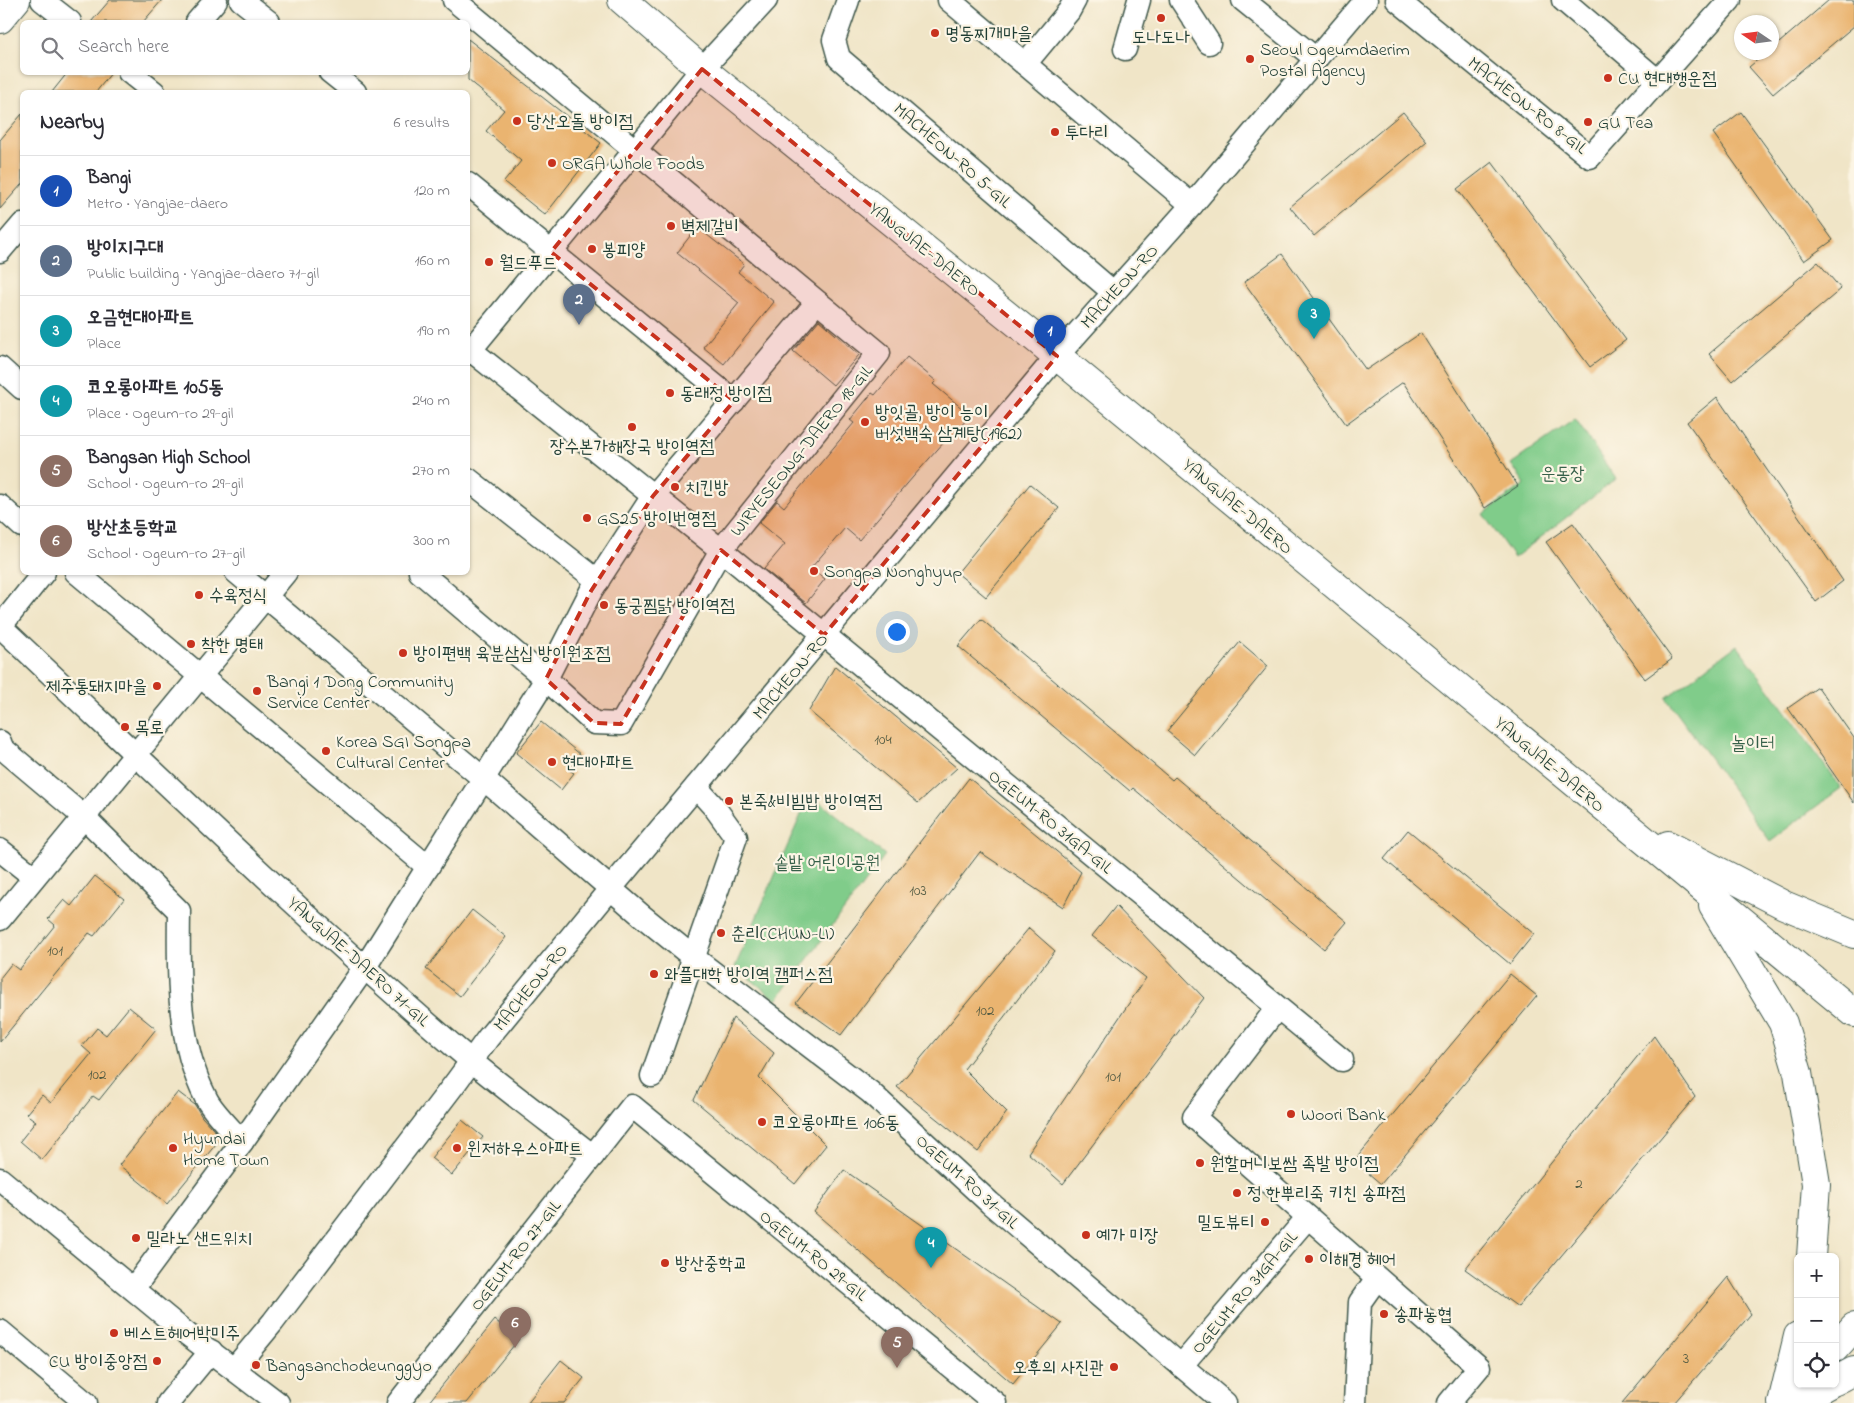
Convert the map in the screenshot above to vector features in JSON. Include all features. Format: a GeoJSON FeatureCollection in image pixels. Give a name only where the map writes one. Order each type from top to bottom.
{"type":"FeatureCollection","features":[{"type":"Feature","properties":{"kind":"main road"},"geometry":{"type":"LineString","coordinates":[[0,18],[16,0]]}},
{"type":"Feature","properties":{"kind":"main road","name":"YANGJAE-DAERO"},"geometry":{"type":"LineString","coordinates":[[622,0],[702,69],[1057,356],[1854,1014]]}},
{"type":"Feature","properties":{"kind":"main road"},"geometry":{"type":"LineString","coordinates":[[1614,817],[1784,905],[1854,934]]}},
{"type":"Feature","properties":{"kind":"main road"},"geometry":{"type":"LineString","coordinates":[[1702,888],[1783,1023],[1796,1066],[1816,1184],[1811,1253]]}},
{"type":"Feature","properties":{"kind":"main road"},"geometry":{"type":"LineString","coordinates":[[1839,1344],[1854,1327]]}},
{"type":"Feature","properties":{"kind":"main road"},"geometry":{"type":"LineString","coordinates":[[1782,1403],[1796,1343]]}},
{"type":"Feature","properties":{"kind":"main road"},"geometry":{"type":"LineString","coordinates":[[1839,1379],[1854,1371]]}},
{"type":"Feature","properties":{"kind":"main road"},"geometry":{"type":"LineString","coordinates":[[1787,1403],[1800,1388]]}},
{"type":"Feature","properties":{"kind":"main road"},"geometry":{"type":"LineString","coordinates":[[1794,1403],[1822,1388]]}},
{"type":"Feature","properties":{"kind":"street"},"geometry":{"type":"LineString","coordinates":[[42,0],[67,20]]}},
{"type":"Feature","properties":{"kind":"street"},"geometry":{"type":"LineString","coordinates":[[198,20],[216,0]]}},
{"type":"Feature","properties":{"kind":"street"},"geometry":{"type":"LineString","coordinates":[[241,0],[266,20]]}},
{"type":"Feature","properties":{"kind":"street"},"geometry":{"type":"LineString","coordinates":[[134,1289],[242,1142],[365,967],[546,679],[598,581],[653,496],[817,302],[454,0]]}},
{"type":"Feature","properties":{"kind":"street"},"geometry":{"type":"LineString","coordinates":[[470,348],[702,69],[766,0]]}},
{"type":"Feature","properties":{"kind":"street","name":"MACHEON-RO 5-GIL"},"geometry":{"type":"LineString","coordinates":[[848,0],[834,40],[839,58],[1113,292]]}},
{"type":"Feature","properties":{"kind":"street"},"geometry":{"type":"LineString","coordinates":[[949,0],[1192,205]]}},
{"type":"Feature","properties":{"kind":"street"},"geometry":{"type":"LineString","coordinates":[[1025,64],[1070,11],[1075,0]]}},
{"type":"Feature","properties":{"kind":"street"},"geometry":{"type":"LineString","coordinates":[[1125,49],[1139,0]]}},
{"type":"Feature","properties":{"kind":"street"},"geometry":{"type":"LineString","coordinates":[[1182,0],[1209,43]]}},
{"type":"Feature","properties":{"kind":"street"},"geometry":{"type":"LineString","coordinates":[[1242,0],[1316,59]]}},
{"type":"Feature","properties":{"kind":"street","name":"MACHEON-RO"},"geometry":{"type":"LineString","coordinates":[[234,1369],[488,1038],[611,888],[1057,356],[1192,205],[1366,0]]}},
{"type":"Feature","properties":{"kind":"street","name":"MACHEON-RO 8-GIL"},"geometry":{"type":"LineString","coordinates":[[1397,0],[1590,157],[1730,0]]}},
{"type":"Feature","properties":{"kind":"street"},"geometry":{"type":"LineString","coordinates":[[1563,0],[1658,81]]}},
{"type":"Feature","properties":{"kind":"street"},"geometry":{"type":"LineString","coordinates":[[334,75],[352,90]]}},
{"type":"Feature","properties":{"kind":"street"},"geometry":{"type":"LineString","coordinates":[[470,186],[734,400]]}},
{"type":"Feature","properties":{"kind":"street"},"geometry":{"type":"LineString","coordinates":[[0,252],[20,231]]}},
{"type":"Feature","properties":{"kind":"street","name":"WIRYESEONG-DAERO 18-GIL"},"geometry":{"type":"LineString","coordinates":[[546,679],[594,723],[621,724],[721,550],[879,353],[817,302]]}},
{"type":"Feature","properties":{"kind":"street","name":"WIRYESEONG-DAERO 18-GIL"},"geometry":{"type":"LineString","coordinates":[[470,352],[721,550],[824,635]]}},
{"type":"Feature","properties":{"kind":"street"},"geometry":{"type":"LineString","coordinates":[[0,368],[20,386]]}},
{"type":"Feature","properties":{"kind":"street"},"geometry":{"type":"LineString","coordinates":[[470,480],[598,581]]}},
{"type":"Feature","properties":{"kind":"street"},"geometry":{"type":"LineString","coordinates":[[0,506],[20,524]]}},
{"type":"Feature","properties":{"kind":"street","name":"YANGJAE-DAERO 71-GIL"},"geometry":{"type":"LineString","coordinates":[[42,575],[0,626],[134,756],[365,967],[471,1061],[593,1156]]}},
{"type":"Feature","properties":{"kind":"street"},"geometry":{"type":"LineString","coordinates":[[80,575],[428,867]]}},
{"type":"Feature","properties":{"kind":"street","name":"OGEUM-RO 31-GIL"},"geometry":{"type":"LineString","coordinates":[[239,575],[694,958],[870,1092],[990,1203],[1182,1366],[1214,1400]]}},
{"type":"Feature","properties":{"kind":"street"},"geometry":{"type":"LineString","coordinates":[[0,918],[284,575]]}},
{"type":"Feature","properties":{"kind":"street"},"geometry":{"type":"LineString","coordinates":[[424,575],[546,679]]}},
{"type":"Feature","properties":{"kind":"street","name":"OGEUM-RO 31GA-GIL"},"geometry":{"type":"LineString","coordinates":[[824,635],[1342,1060]]}},
{"type":"Feature","properties":{"kind":"street"},"geometry":{"type":"LineString","coordinates":[[0,742],[2,748],[84,817],[178,911],[178,980],[190,1058],[206,1100],[242,1142]]}},
{"type":"Feature","properties":{"kind":"street"},"geometry":{"type":"LineString","coordinates":[[652,1076],[736,837],[715,808],[696,787]]}},
{"type":"Feature","properties":{"kind":"street"},"geometry":{"type":"LineString","coordinates":[[0,850],[34,877]]}},
{"type":"Feature","properties":{"kind":"street","name":"OGEUM-RO 31GA-GIL"},"geometry":{"type":"LineString","coordinates":[[1277,1008],[1194,1117],[1479,1367],[1449,1403]]}},
{"type":"Feature","properties":{"kind":"street","name":"OGEUM-RO 27-GIL"},"geometry":{"type":"LineString","coordinates":[[398,1403],[632,1106]]}},
{"type":"Feature","properties":{"kind":"street","name":"OGEUM-RO 29-GIL"},"geometry":{"type":"LineString","coordinates":[[632,1106],[995,1403]]}},
{"type":"Feature","properties":{"kind":"street"},"geometry":{"type":"LineString","coordinates":[[0,1179],[134,1289],[278,1403]]}},
{"type":"Feature","properties":{"kind":"street","name":"OGEUM-RO 31GA-GIL"},"geometry":{"type":"LineString","coordinates":[[1182,1366],[1308,1217]]}},
{"type":"Feature","properties":{"kind":"street"},"geometry":{"type":"LineString","coordinates":[[1355,1403],[1360,1302],[1377,1278]]}},
{"type":"Feature","properties":{"kind":"street"},"geometry":{"type":"LineString","coordinates":[[0,1331],[86,1403]]}},
{"type":"Feature","properties":{"kind":"street"},"geometry":{"type":"LineString","coordinates":[[168,1403],[211,1351]]}},
{"type":"Feature","properties":{"kind":"highlighted area"},"geometry":{"type":"Polygon","coordinates":[[[702,69],[1057,356],[824,635],[721,550],[621,724],[594,723],[546,679],[591,591],[653,496],[734,401],[551,252],[702,69]]]}},
{"type":"Feature","properties":{"kind":"green space","name":"운동장"},"geometry":{"type":"Polygon","coordinates":[[[1575,419],[1616,479],[1514,558],[1483,514],[1525,484],[1511,464],[1575,419]]]}},
{"type":"Feature","properties":{"kind":"green space","name":"놀이터"},"geometry":{"type":"Polygon","coordinates":[[[1737,645],[1841,788],[1770,841],[1666,698],[1737,645]]]}},
{"type":"Feature","properties":{"kind":"green space","name":"솥밭 어린이공원"},"geometry":{"type":"Polygon","coordinates":[[[810,794],[885,855],[777,1000],[735,967],[810,794]]]}},
{"type":"Feature","properties":{"kind":"building"},"geometry":{"type":"Polygon","coordinates":[[[110,0],[162,0],[145,20],[93,20],[110,0]]]}},
{"type":"Feature","properties":{"kind":"building"},"geometry":{"type":"Polygon","coordinates":[[[1829,0],[1854,0],[1854,26],[1773,94],[1749,67],[1757,60],[1779,60],[1779,43],[1829,0]]]}},
{"type":"Feature","properties":{"kind":"building"},"geometry":{"type":"Polygon","coordinates":[[[470,41],[601,143],[545,215],[504,182],[521,161],[486,131],[504,110],[468,80],[468,75],[470,75],[470,41]]]}},
{"type":"Feature","properties":{"kind":"building"},"geometry":{"type":"Polygon","coordinates":[[[66,75],[110,75],[98,90],[54,90],[66,75]]]}},
{"type":"Feature","properties":{"kind":"building"},"geometry":{"type":"Polygon","coordinates":[[[1403,112],[1427,141],[1314,236],[1290,207],[1403,112]]]}},
{"type":"Feature","properties":{"kind":"building"},"geometry":{"type":"Polygon","coordinates":[[[1741,112],[1833,240],[1804,261],[1713,133],[1741,112]]]}},
{"type":"Feature","properties":{"kind":"building"},"geometry":{"type":"Polygon","coordinates":[[[20,116],[20,186],[0,209],[0,140],[20,116]]]}},
{"type":"Feature","properties":{"kind":"building"},"geometry":{"type":"Polygon","coordinates":[[[1492,162],[1626,340],[1590,367],[1457,189],[1492,162]]]}},
{"type":"Feature","properties":{"kind":"building"},"geometry":{"type":"Polygon","coordinates":[[[697,227],[744,264],[738,272],[774,302],[724,364],[703,347],[739,303],[677,253],[697,227]]]}},
{"type":"Feature","properties":{"kind":"building"},"geometry":{"type":"Polygon","coordinates":[[[1282,254],[1366,370],[1421,333],[1518,486],[1485,508],[1403,382],[1346,424],[1244,282],[1282,254]]]}},
{"type":"Feature","properties":{"kind":"building"},"geometry":{"type":"Polygon","coordinates":[[[1818,262],[1841,289],[1732,381],[1709,354],[1818,262]]]}},
{"type":"Feature","properties":{"kind":"building"},"geometry":{"type":"Polygon","coordinates":[[[819,320],[859,355],[833,385],[793,351],[819,320]]]}},
{"type":"Feature","properties":{"kind":"building"},"geometry":{"type":"Polygon","coordinates":[[[907,357],[936,381],[933,384],[970,415],[859,540],[845,528],[811,568],[825,579],[806,603],[764,569],[785,544],[759,523],[777,501],[784,507],[854,423],[850,420],[872,393],[875,395],[907,357]]]}},
{"type":"Feature","properties":{"kind":"building"},"geometry":{"type":"Polygon","coordinates":[[[1717,397],[1843,581],[1816,602],[1687,422],[1717,397]]]}},
{"type":"Feature","properties":{"kind":"building"},"geometry":{"type":"Polygon","coordinates":[[[1030,484],[1059,508],[986,597],[957,573],[1030,484]]]}},
{"type":"Feature","properties":{"kind":"building"},"geometry":{"type":"Polygon","coordinates":[[[1573,523],[1672,659],[1645,679],[1546,542],[1573,523]]]}},
{"type":"Feature","properties":{"kind":"building"},"geometry":{"type":"Polygon","coordinates":[[[981,619],[1172,780],[1175,777],[1347,922],[1324,949],[1133,788],[1130,791],[958,646],[981,619]]]}},
{"type":"Feature","properties":{"kind":"building"},"geometry":{"type":"Polygon","coordinates":[[[1240,642],[1268,666],[1195,755],[1167,731],[1240,642]]]}},
{"type":"Feature","properties":{"kind":"building"},"geometry":{"type":"Polygon","coordinates":[[[835,666],[957,768],[918,803],[809,711],[835,666]]]}},
{"type":"Feature","properties":{"kind":"building"},"geometry":{"type":"Polygon","coordinates":[[[1818,687],[1854,738],[1854,803],[1788,708],[1818,687]]]}},
{"type":"Feature","properties":{"kind":"building","name":"현대아파트"},"geometry":{"type":"Polygon","coordinates":[[[541,722],[581,755],[569,770],[574,773],[561,790],[516,753],[541,722]]]}},
{"type":"Feature","properties":{"kind":"building"},"geometry":{"type":"Polygon","coordinates":[[[969,778],[1081,872],[1063,907],[980,852],[841,1035],[796,1003],[969,778]]]}},
{"type":"Feature","properties":{"kind":"building"},"geometry":{"type":"Polygon","coordinates":[[[1408,830],[1534,934],[1510,964],[1384,859],[1408,830]]]}},
{"type":"Feature","properties":{"kind":"building"},"geometry":{"type":"Polygon","coordinates":[[[95,876],[124,899],[94,936],[89,933],[0,1042],[0,978],[11,964],[19,970],[55,925],[48,919],[64,900],[71,906],[95,876]]]}},
{"type":"Feature","properties":{"kind":"building"},"geometry":{"type":"Polygon","coordinates":[[[1116,906],[1204,998],[1063,1184],[1028,1153],[1146,978],[1092,936],[1116,906]]]}},
{"type":"Feature","properties":{"kind":"building"},"geometry":{"type":"Polygon","coordinates":[[[472,910],[506,937],[460,996],[426,969],[472,910]]]}},
{"type":"Feature","properties":{"kind":"building"},"geometry":{"type":"Polygon","coordinates":[[[1029,928],[1055,951],[964,1069],[1007,1112],[978,1152],[897,1087],[1029,928]]]}},
{"type":"Feature","properties":{"kind":"building"},"geometry":{"type":"Polygon","coordinates":[[[1510,974],[1537,996],[1381,1184],[1354,1161],[1510,974]]]}},
{"type":"Feature","properties":{"kind":"building"},"geometry":{"type":"Polygon","coordinates":[[[129,1007],[156,1029],[99,1100],[93,1096],[42,1160],[20,1141],[36,1121],[26,1114],[42,1095],[51,1103],[91,1054],[82,1046],[97,1028],[106,1035],[129,1007]]]}},
{"type":"Feature","properties":{"kind":"building","name":"코오롱아파트 106동"},"geometry":{"type":"Polygon","coordinates":[[[733,1018],[774,1053],[759,1078],[826,1145],[795,1184],[694,1100],[733,1018]]]}},
{"type":"Feature","properties":{"kind":"building"},"geometry":{"type":"Polygon","coordinates":[[[1654,1036],[1695,1097],[1518,1307],[1465,1269],[1654,1036]]]}},
{"type":"Feature","properties":{"kind":"building","name":"Hyundai Home Town"},"geometry":{"type":"Polygon","coordinates":[[[178,1092],[195,1105],[202,1117],[221,1138],[167,1204],[119,1165],[178,1092]]]}},
{"type":"Feature","properties":{"kind":"building","name":"윈저하우스아파트"},"geometry":{"type":"Polygon","coordinates":[[[462,1120],[483,1137],[452,1175],[431,1158],[462,1120]]]}},
{"type":"Feature","properties":{"kind":"building"},"geometry":{"type":"Polygon","coordinates":[[[844,1170],[1062,1324],[1013,1384],[814,1212],[844,1170]]]}},
{"type":"Feature","properties":{"kind":"building"},"geometry":{"type":"Polygon","coordinates":[[[1728,1277],[1751,1314],[1674,1403],[1622,1403],[1728,1277]]]}},
{"type":"Feature","properties":{"kind":"building"},"geometry":{"type":"Polygon","coordinates":[[[495,1320],[519,1339],[467,1403],[428,1403],[495,1320]]]}},
{"type":"Feature","properties":{"kind":"building"},"geometry":{"type":"Polygon","coordinates":[[[561,1360],[584,1378],[564,1403],[527,1403],[561,1360]]]}},
{"type":"Feature","properties":{"kind":"place","name":"도나도나"},"geometry":{"type":"Point","coordinates":[1161,18]}},
{"type":"Feature","properties":{"kind":"place","name":"명동찌개마을"},"geometry":{"type":"Point","coordinates":[935,33]}},
{"type":"Feature","properties":{"kind":"place","name":"Seoul Ogeumdaerim Postal Agency"},"geometry":{"type":"Point","coordinates":[1250,59]}},
{"type":"Feature","properties":{"kind":"place","name":"CU 현대행운점"},"geometry":{"type":"Point","coordinates":[1608,78]}},
{"type":"Feature","properties":{"kind":"place","name":"당산오돌 방이점"},"geometry":{"type":"Point","coordinates":[517,121]}},
{"type":"Feature","properties":{"kind":"place","name":"GU Tea"},"geometry":{"type":"Point","coordinates":[1588,122]}},
{"type":"Feature","properties":{"kind":"place","name":"투다리"},"geometry":{"type":"Point","coordinates":[1055,132]}},
{"type":"Feature","properties":{"kind":"place","name":"ORGA Whole Foods"},"geometry":{"type":"Point","coordinates":[552,163]}},
{"type":"Feature","properties":{"kind":"place","name":"벽제갈비"},"geometry":{"type":"Point","coordinates":[671,226]}},
{"type":"Feature","properties":{"kind":"place","name":"봉피양"},"geometry":{"type":"Point","coordinates":[592,249]}},
{"type":"Feature","properties":{"kind":"place","name":"월드푸드"},"geometry":{"type":"Point","coordinates":[489,262]}},
{"type":"Feature","properties":{"kind":"place","name":"방이지구대"},"geometry":{"type":"Point","coordinates":[579,325]}},
{"type":"Feature","properties":{"kind":"place","name":"오금현대아파트"},"geometry":{"type":"Point","coordinates":[1314,339]}},
{"type":"Feature","properties":{"kind":"place","name":"Bangi"},"geometry":{"type":"Point","coordinates":[1050,356]}},
{"type":"Feature","properties":{"kind":"place","name":"동래정 방이점"},"geometry":{"type":"Point","coordinates":[670,393]}},
{"type":"Feature","properties":{"kind":"place","name":"방잇골, 방이 능이 버섯백숙 삼계탕(1962)"},"geometry":{"type":"Point","coordinates":[865,422]}},
{"type":"Feature","properties":{"kind":"place","name":"장수본가해장국 방이역점"},"geometry":{"type":"Point","coordinates":[632,427]}},
{"type":"Feature","properties":{"kind":"place","name":"치킨방"},"geometry":{"type":"Point","coordinates":[675,487]}},
{"type":"Feature","properties":{"kind":"place","name":"GS25 방이번영점"},"geometry":{"type":"Point","coordinates":[587,518]}},
{"type":"Feature","properties":{"kind":"place","name":"Songpa Nonghyup"},"geometry":{"type":"Point","coordinates":[814,571]}},
{"type":"Feature","properties":{"kind":"place","name":"수육정식"},"geometry":{"type":"Point","coordinates":[199,595]}},
{"type":"Feature","properties":{"kind":"place","name":"동궁찜닭 방이역점"},"geometry":{"type":"Point","coordinates":[604,605]}},
{"type":"Feature","properties":{"kind":"place","name":"착한 명태"},"geometry":{"type":"Point","coordinates":[191,644]}},
{"type":"Feature","properties":{"kind":"place","name":"방이편백 육분삼십 방이원조점"},"geometry":{"type":"Point","coordinates":[403,653]}},
{"type":"Feature","properties":{"kind":"place","name":"제주통돼지마을"},"geometry":{"type":"Point","coordinates":[157,686]}},
{"type":"Feature","properties":{"kind":"place","name":"Bangi 1 Dong Community Service Center"},"geometry":{"type":"Point","coordinates":[257,691]}},
{"type":"Feature","properties":{"kind":"place","name":"목로"},"geometry":{"type":"Point","coordinates":[125,727]}},
{"type":"Feature","properties":{"kind":"place","name":"Korea SGI Songpa Cultural Center"},"geometry":{"type":"Point","coordinates":[326,751]}},
{"type":"Feature","properties":{"kind":"place","name":"현대아파트"},"geometry":{"type":"Point","coordinates":[552,762]}},
{"type":"Feature","properties":{"kind":"place","name":"본죽&비빔밥 방이역점"},"geometry":{"type":"Point","coordinates":[729,801]}},
{"type":"Feature","properties":{"kind":"place","name":"춘리(CHUN-LI)"},"geometry":{"type":"Point","coordinates":[721,933]}},
{"type":"Feature","properties":{"kind":"place","name":"와플대학 방이역 캠퍼스점"},"geometry":{"type":"Point","coordinates":[654,974]}},
{"type":"Feature","properties":{"kind":"place","name":"Woori Bank"},"geometry":{"type":"Point","coordinates":[1291,1114]}},
{"type":"Feature","properties":{"kind":"place","name":"코오롱아파트 106동"},"geometry":{"type":"Point","coordinates":[762,1122]}},
{"type":"Feature","properties":{"kind":"place","name":"Hyundai Home Town"},"geometry":{"type":"Point","coordinates":[173,1148]}},
{"type":"Feature","properties":{"kind":"place","name":"윈저하우스아파트"},"geometry":{"type":"Point","coordinates":[457,1148]}},
{"type":"Feature","properties":{"kind":"place","name":"원할머니보쌈 족발 방이점"},"geometry":{"type":"Point","coordinates":[1200,1163]}},
{"type":"Feature","properties":{"kind":"place","name":"정 한뿌리죽 키친 송파점"},"geometry":{"type":"Point","coordinates":[1237,1193]}},
{"type":"Feature","properties":{"kind":"place","name":"밀도뷰티"},"geometry":{"type":"Point","coordinates":[1265,1222]}},
{"type":"Feature","properties":{"kind":"place","name":"예가 미장"},"geometry":{"type":"Point","coordinates":[1086,1235]}},
{"type":"Feature","properties":{"kind":"place","name":"밀라노 샌드위치"},"geometry":{"type":"Point","coordinates":[136,1238]}},
{"type":"Feature","properties":{"kind":"place","name":"이해경 헤어"},"geometry":{"type":"Point","coordinates":[1309,1259]}},
{"type":"Feature","properties":{"kind":"place","name":"방산중학교"},"geometry":{"type":"Point","coordinates":[665,1263]}},
{"type":"Feature","properties":{"kind":"place","name":"코오롱아파트 105동"},"geometry":{"type":"Point","coordinates":[931,1268]}},
{"type":"Feature","properties":{"kind":"place","name":"송파농협"},"geometry":{"type":"Point","coordinates":[1384,1314]}},
{"type":"Feature","properties":{"kind":"place","name":"베스트헤어박미주"},"geometry":{"type":"Point","coordinates":[114,1333]}},
{"type":"Feature","properties":{"kind":"place","name":"방산초등학교"},"geometry":{"type":"Point","coordinates":[515,1348]}},
{"type":"Feature","properties":{"kind":"place","name":"CU 방이중앙점"},"geometry":{"type":"Point","coordinates":[157,1361]}},
{"type":"Feature","properties":{"kind":"place","name":"Bangsanchodeunggyo"},"geometry":{"type":"Point","coordinates":[256,1365]}},
{"type":"Feature","properties":{"kind":"place","name":"오후의 사진관"},"geometry":{"type":"Point","coordinates":[1114,1367]}},
{"type":"Feature","properties":{"kind":"place","name":"Bangsan High School"},"geometry":{"type":"Point","coordinates":[897,1368]}}]}
